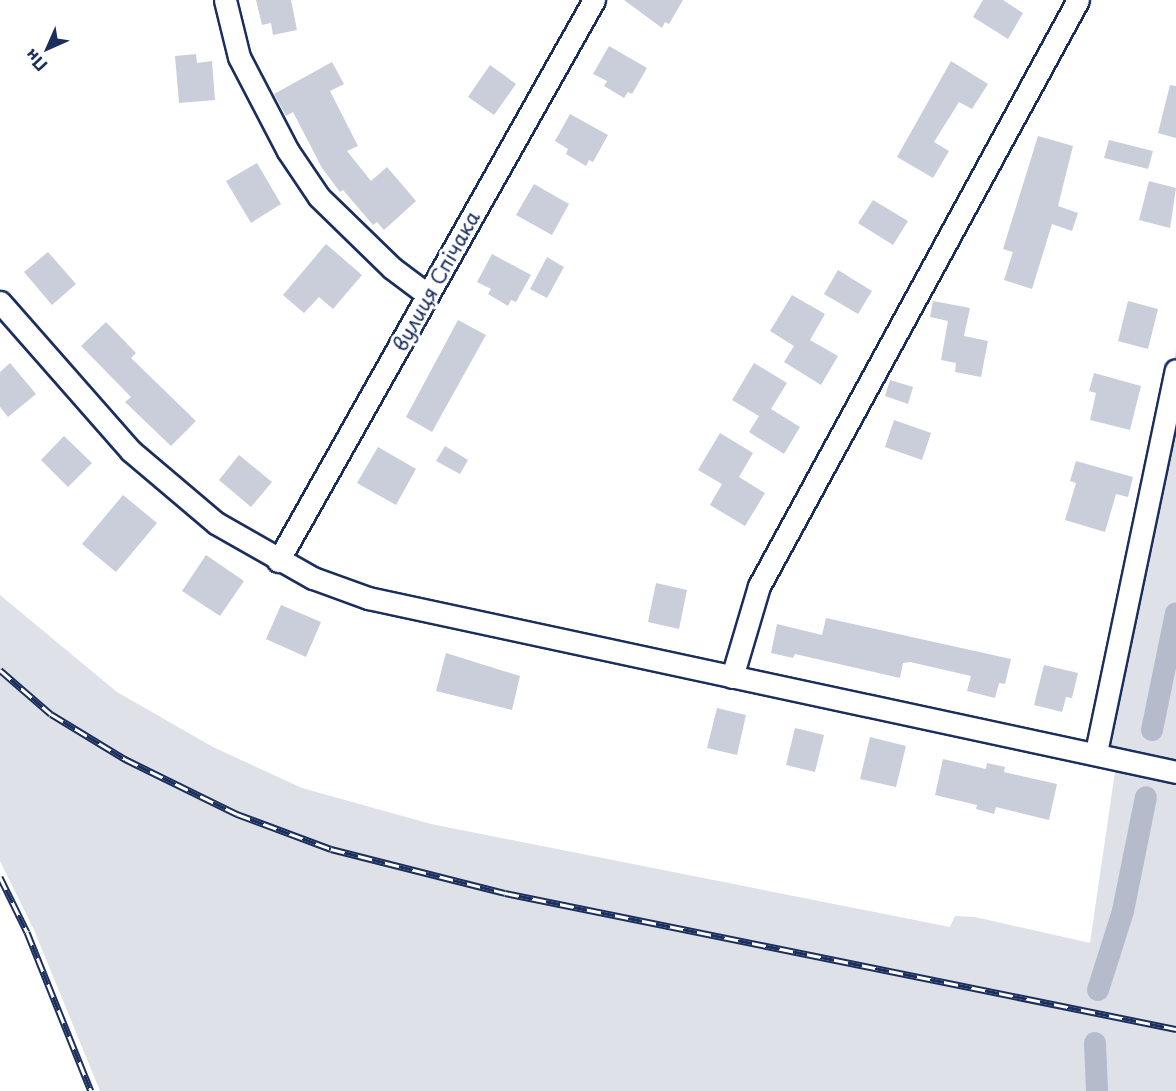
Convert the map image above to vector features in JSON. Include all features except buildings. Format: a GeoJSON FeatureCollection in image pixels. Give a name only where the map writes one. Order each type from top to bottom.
{"type":"FeatureCollection","features":[{"type":"Feature","properties":{"kind":"street"},"geometry":{"type":"LineString","coordinates":[[225,0],[239,57],[288,151],[319,197],[392,268],[428,295]]}},
{"type":"Feature","properties":{"kind":"street","name":"вулиця Спічака"},"geometry":{"type":"LineString","coordinates":[[278,561],[594,0]]}},
{"type":"Feature","properties":{"kind":"street"},"geometry":{"type":"LineString","coordinates":[[732,677],[759,586],[1078,0]]}},
{"type":"Feature","properties":{"kind":"street"},"geometry":{"type":"LineString","coordinates":[[0,302],[131,451],[216,523],[278,561],[368,598],[732,677],[1096,752],[1176,772]]}},
{"type":"Feature","properties":{"kind":"street"},"geometry":{"type":"LineString","coordinates":[[1096,752],[1176,370]]}},
{"type":"Feature","properties":{"kind":"shaded area"},"geometry":{"type":"Polygon","coordinates":[[[1176,350],[1176,1091],[100,1091],[34,930],[0,861],[0,595],[117,692],[213,747],[302,788],[431,824],[950,927],[955,916],[975,917],[1090,943],[1117,758],[1097,752],[1176,350]]]}},
{"type":"Feature","properties":{"kind":"waterway"},"geometry":{"type":"LineString","coordinates":[[1152,730],[1176,613]]}},
{"type":"Feature","properties":{"kind":"waterway"},"geometry":{"type":"LineString","coordinates":[[1098,990],[1123,911],[1146,797]]}},
{"type":"Feature","properties":{"kind":"waterway"},"geometry":{"type":"LineString","coordinates":[[1095,1043],[1097,1091]]}},
{"type":"Feature","properties":{"kind":"railway"},"geometry":{"type":"LineString","coordinates":[[0,670],[51,714],[125,759],[237,814],[331,849],[505,893],[1176,1029]]}},
{"type":"Feature","properties":{"kind":"railway"},"geometry":{"type":"LineString","coordinates":[[0,877],[27,932],[91,1091]]}}]}
